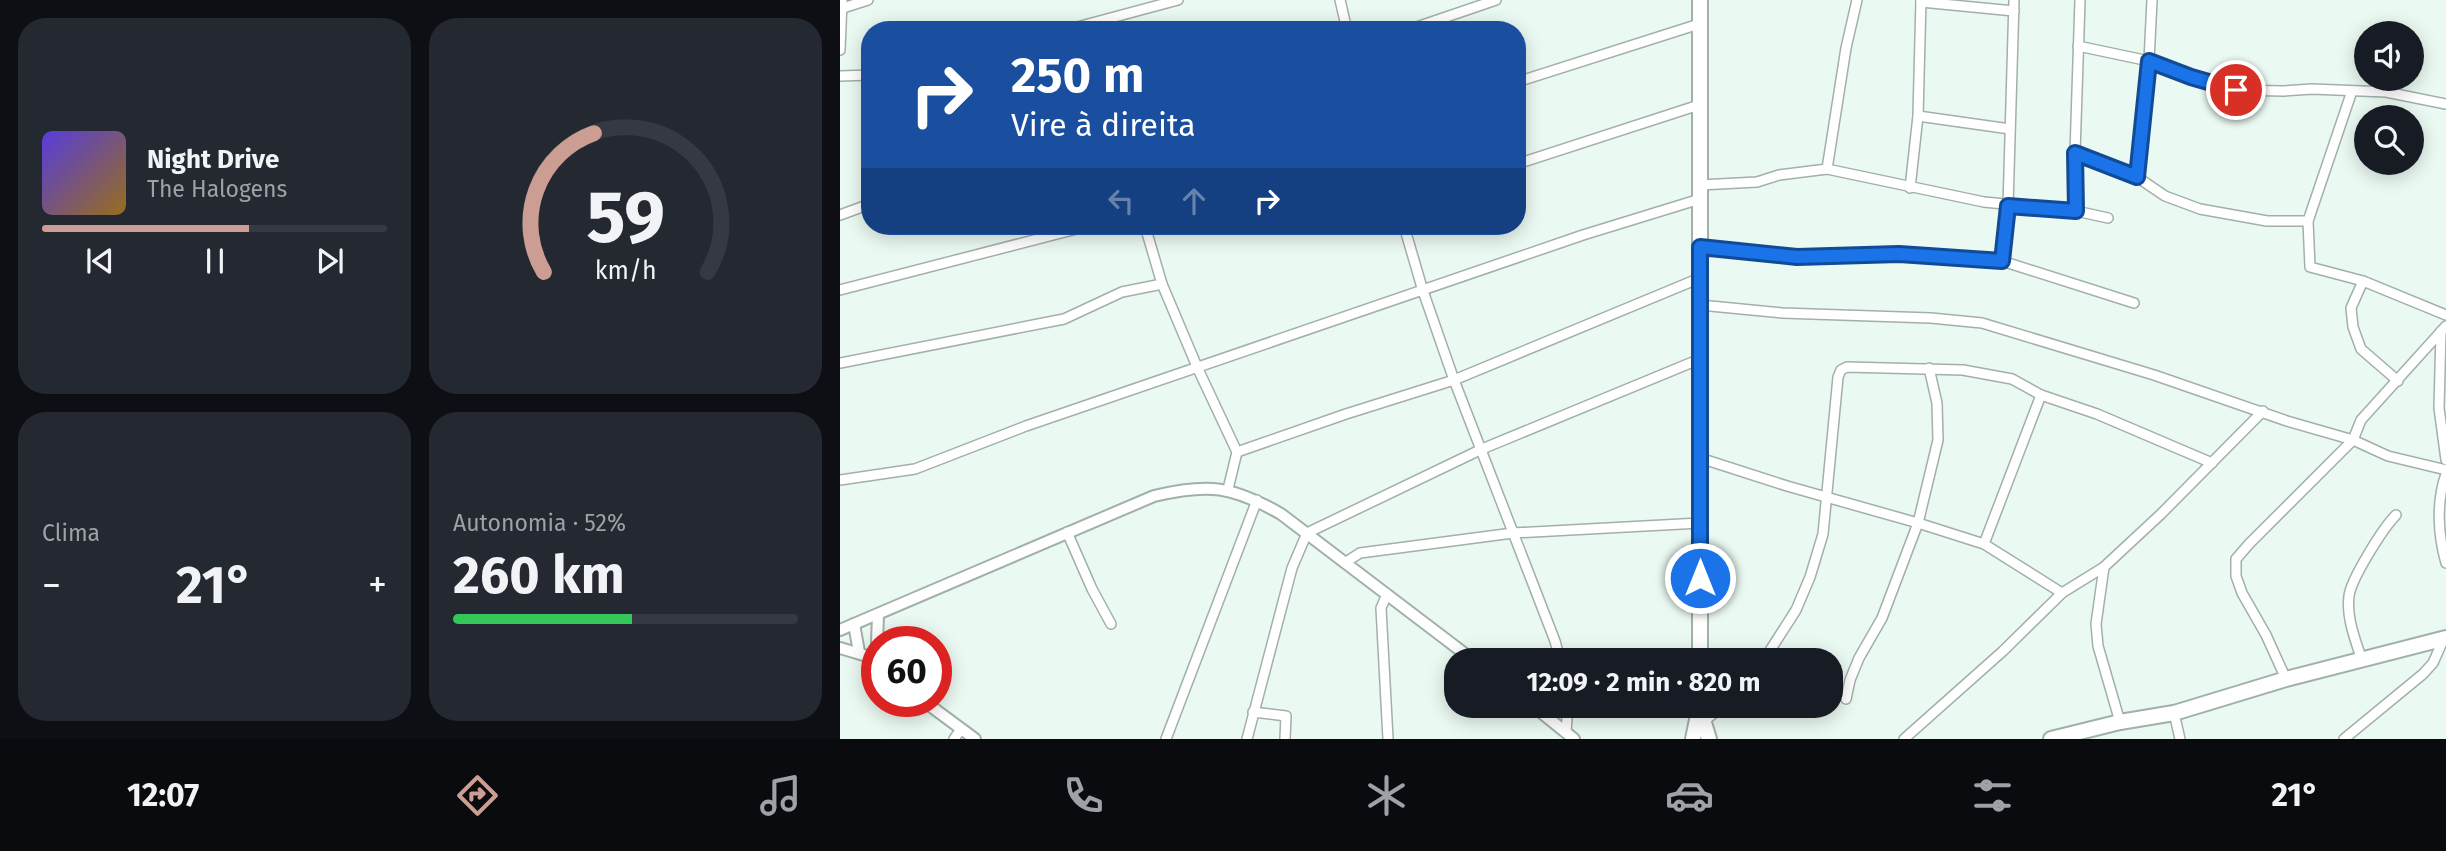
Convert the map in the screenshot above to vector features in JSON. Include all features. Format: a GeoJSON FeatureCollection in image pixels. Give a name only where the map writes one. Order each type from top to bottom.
{"type":"FeatureCollection","features":[{"type":"Feature","properties":{"kind":"main road"},"geometry":{"type":"LineString","coordinates":[[1700,0],[1700,648]]}},
{"type":"Feature","properties":{"kind":"main road"},"geometry":{"type":"LineString","coordinates":[[2058,738],[2120,722],[2174,713],[2286,679],[2445,638]]}},
{"type":"Feature","properties":{"kind":"main road"},"geometry":{"type":"LineString","coordinates":[[1693,739],[1699,718]]}},
{"type":"Feature","properties":{"kind":"main road"},"geometry":{"type":"LineString","coordinates":[[1703,718],[1709,739]]}},
{"type":"Feature","properties":{"kind":"street"},"geometry":{"type":"LineString","coordinates":[[840,43],[842,4],[868,0]]}},
{"type":"Feature","properties":{"kind":"street"},"geometry":{"type":"LineString","coordinates":[[1100,21],[1178,0]]}},
{"type":"Feature","properties":{"kind":"street"},"geometry":{"type":"LineString","coordinates":[[1340,0],[1345,21]]}},
{"type":"Feature","properties":{"kind":"street"},"geometry":{"type":"LineString","coordinates":[[1434,21],[1496,0]]}},
{"type":"Feature","properties":{"kind":"street"},"geometry":{"type":"LineString","coordinates":[[1827,169],[1846,48],[1857,0]]}},
{"type":"Feature","properties":{"kind":"street"},"geometry":{"type":"LineString","coordinates":[[2002,261],[2008,206],[2014,0]]}},
{"type":"Feature","properties":{"kind":"street"},"geometry":{"type":"LineString","coordinates":[[2076,211],[2080,0]]}},
{"type":"Feature","properties":{"kind":"street"},"geometry":{"type":"LineString","coordinates":[[2137,177],[2149,61],[2152,0]]}},
{"type":"Feature","properties":{"kind":"street"},"geometry":{"type":"LineString","coordinates":[[1910,187],[1918,116],[1921,1],[2014,11]]}},
{"type":"Feature","properties":{"kind":"street"},"geometry":{"type":"LineString","coordinates":[[1526,79],[1699,24]]}},
{"type":"Feature","properties":{"kind":"street"},"geometry":{"type":"LineString","coordinates":[[2078,46],[2149,61],[2236,90],[2386,92],[2446,104]]}},
{"type":"Feature","properties":{"kind":"street"},"geometry":{"type":"LineString","coordinates":[[840,76],[861,75]]}},
{"type":"Feature","properties":{"kind":"street"},"geometry":{"type":"LineString","coordinates":[[2352,91],[2308,221],[2310,267],[2363,281],[2446,315]]}},
{"type":"Feature","properties":{"kind":"street"},"geometry":{"type":"LineString","coordinates":[[1526,161],[1699,105]]}},
{"type":"Feature","properties":{"kind":"street"},"geometry":{"type":"LineString","coordinates":[[1918,116],[2010,129]]}},
{"type":"Feature","properties":{"kind":"street"},"geometry":{"type":"LineString","coordinates":[[2075,153],[2137,177],[2165,196],[2200,209],[2267,221],[2308,221]]}},
{"type":"Feature","properties":{"kind":"street"},"geometry":{"type":"LineString","coordinates":[[840,480],[915,469],[1026,426],[1423,291],[1700,192],[1757,182],[1779,175],[1827,169],[2008,206],[2076,211],[2108,218]]}},
{"type":"Feature","properties":{"kind":"street"},"geometry":{"type":"LineString","coordinates":[[840,215],[861,207]]}},
{"type":"Feature","properties":{"kind":"street"},"geometry":{"type":"LineString","coordinates":[[840,289],[1053,235]]}},
{"type":"Feature","properties":{"kind":"street"},"geometry":{"type":"LineString","coordinates":[[1148,235],[1162,284],[1237,452],[1228,489]]}},
{"type":"Feature","properties":{"kind":"street"},"geometry":{"type":"LineString","coordinates":[[1407,235],[1454,380],[1557,648]]}},
{"type":"Feature","properties":{"kind":"street"},"geometry":{"type":"LineString","coordinates":[[1700,247],[1797,257],[1899,254],[2002,261],[2134,303]]}},
{"type":"Feature","properties":{"kind":"street"},"geometry":{"type":"LineString","coordinates":[[1237,452],[1454,380],[1700,278]]}},
{"type":"Feature","properties":{"kind":"street"},"geometry":{"type":"LineString","coordinates":[[2363,281],[2351,308],[2353,327],[2361,348],[2398,381]]}},
{"type":"Feature","properties":{"kind":"street"},"geometry":{"type":"LineString","coordinates":[[840,363],[1064,319],[1122,292],[1162,284]]}},
{"type":"Feature","properties":{"kind":"street"},"geometry":{"type":"LineString","coordinates":[[1700,305],[1782,313],[1931,318],[1982,323],[2107,360],[2287,421],[2353,440],[2388,456],[2446,472],[2441,487],[2440,540],[2446,562]]}},
{"type":"Feature","properties":{"kind":"street"},"geometry":{"type":"LineString","coordinates":[[2286,679],[2266,635],[2242,593],[2236,576],[2236,559],[2353,440],[2361,420],[2444,329]]}},
{"type":"Feature","properties":{"kind":"street"},"geometry":{"type":"LineString","coordinates":[[2444,329],[2442,408],[2446,460]]}},
{"type":"Feature","properties":{"kind":"street"},"geometry":{"type":"LineString","coordinates":[[1247,739],[1292,568],[1307,533],[1482,449],[1700,359]]}},
{"type":"Feature","properties":{"kind":"street"},"geometry":{"type":"LineString","coordinates":[[1772,648],[1796,610],[1810,577],[1823,534],[1838,377],[1841,370],[1847,367],[1963,370],[2012,379],[2042,395],[2097,414],[2212,463]]}},
{"type":"Feature","properties":{"kind":"street"},"geometry":{"type":"LineString","coordinates":[[1846,699],[1859,658],[1882,618],[1918,523],[1938,440],[1937,403],[1929,368]]}},
{"type":"Feature","properties":{"kind":"street"},"geometry":{"type":"LineString","coordinates":[[1984,544],[2042,395]]}},
{"type":"Feature","properties":{"kind":"street"},"geometry":{"type":"LineString","coordinates":[[1903,739],[2003,651],[2062,593],[2104,567],[2263,411]]}},
{"type":"Feature","properties":{"kind":"street"},"geometry":{"type":"LineString","coordinates":[[1700,458],[1984,544],[2062,593]]}},
{"type":"Feature","properties":{"kind":"street"},"geometry":{"type":"LineString","coordinates":[[840,631],[1154,496],[1194,489],[1228,489],[1257,500],[1307,533],[1457,648]]}},
{"type":"Feature","properties":{"kind":"street"},"geometry":{"type":"LineString","coordinates":[[1166,739],[1257,500]]}},
{"type":"Feature","properties":{"kind":"street"},"geometry":{"type":"LineString","coordinates":[[2362,661],[2351,622],[2349,594],[2376,540],[2396,515]]}},
{"type":"Feature","properties":{"kind":"street"},"geometry":{"type":"LineString","coordinates":[[1346,562],[1360,553],[1513,533],[1700,523]]}},
{"type":"Feature","properties":{"kind":"street"},"geometry":{"type":"LineString","coordinates":[[1068,532],[1092,589],[1111,624]]}},
{"type":"Feature","properties":{"kind":"street"},"geometry":{"type":"LineString","coordinates":[[2104,567],[2096,624],[2097,635],[2120,722]]}},
{"type":"Feature","properties":{"kind":"street"},"geometry":{"type":"LineString","coordinates":[[1387,594],[1381,608],[1388,739]]}},
{"type":"Feature","properties":{"kind":"street"},"geometry":{"type":"LineString","coordinates":[[878,615],[878,626]]}},
{"type":"Feature","properties":{"kind":"street"},"geometry":{"type":"LineString","coordinates":[[840,648],[859,652],[854,624]]}},
{"type":"Feature","properties":{"kind":"street"},"geometry":{"type":"LineString","coordinates":[[2344,739],[2423,674],[2433,663],[2445,638]]}},
{"type":"Feature","properties":{"kind":"street"},"geometry":{"type":"LineString","coordinates":[[1253,712],[1286,716],[1284,739]]}},
{"type":"Feature","properties":{"kind":"street"},"geometry":{"type":"LineString","coordinates":[[2174,713],[2180,739]]}},
{"type":"Feature","properties":{"kind":"street"},"geometry":{"type":"LineString","coordinates":[[945,717],[975,739]]}},
{"type":"Feature","properties":{"kind":"street"},"geometry":{"type":"LineString","coordinates":[[1548,718],[1570,736]]}},
{"type":"Feature","properties":{"kind":"street"},"geometry":{"type":"LineString","coordinates":[[1569,718],[1570,736]]}},
{"type":"Feature","properties":{"kind":"street"},"geometry":{"type":"LineString","coordinates":[[954,739],[961,729]]}},
{"type":"Feature","properties":{"kind":"route"},"geometry":{"type":"LineString","coordinates":[[1700,578],[1700,247],[1797,257],[1899,254],[2002,261],[2008,206],[2076,211],[2075,153],[2137,177],[2149,61],[2236,90]]}}]}
